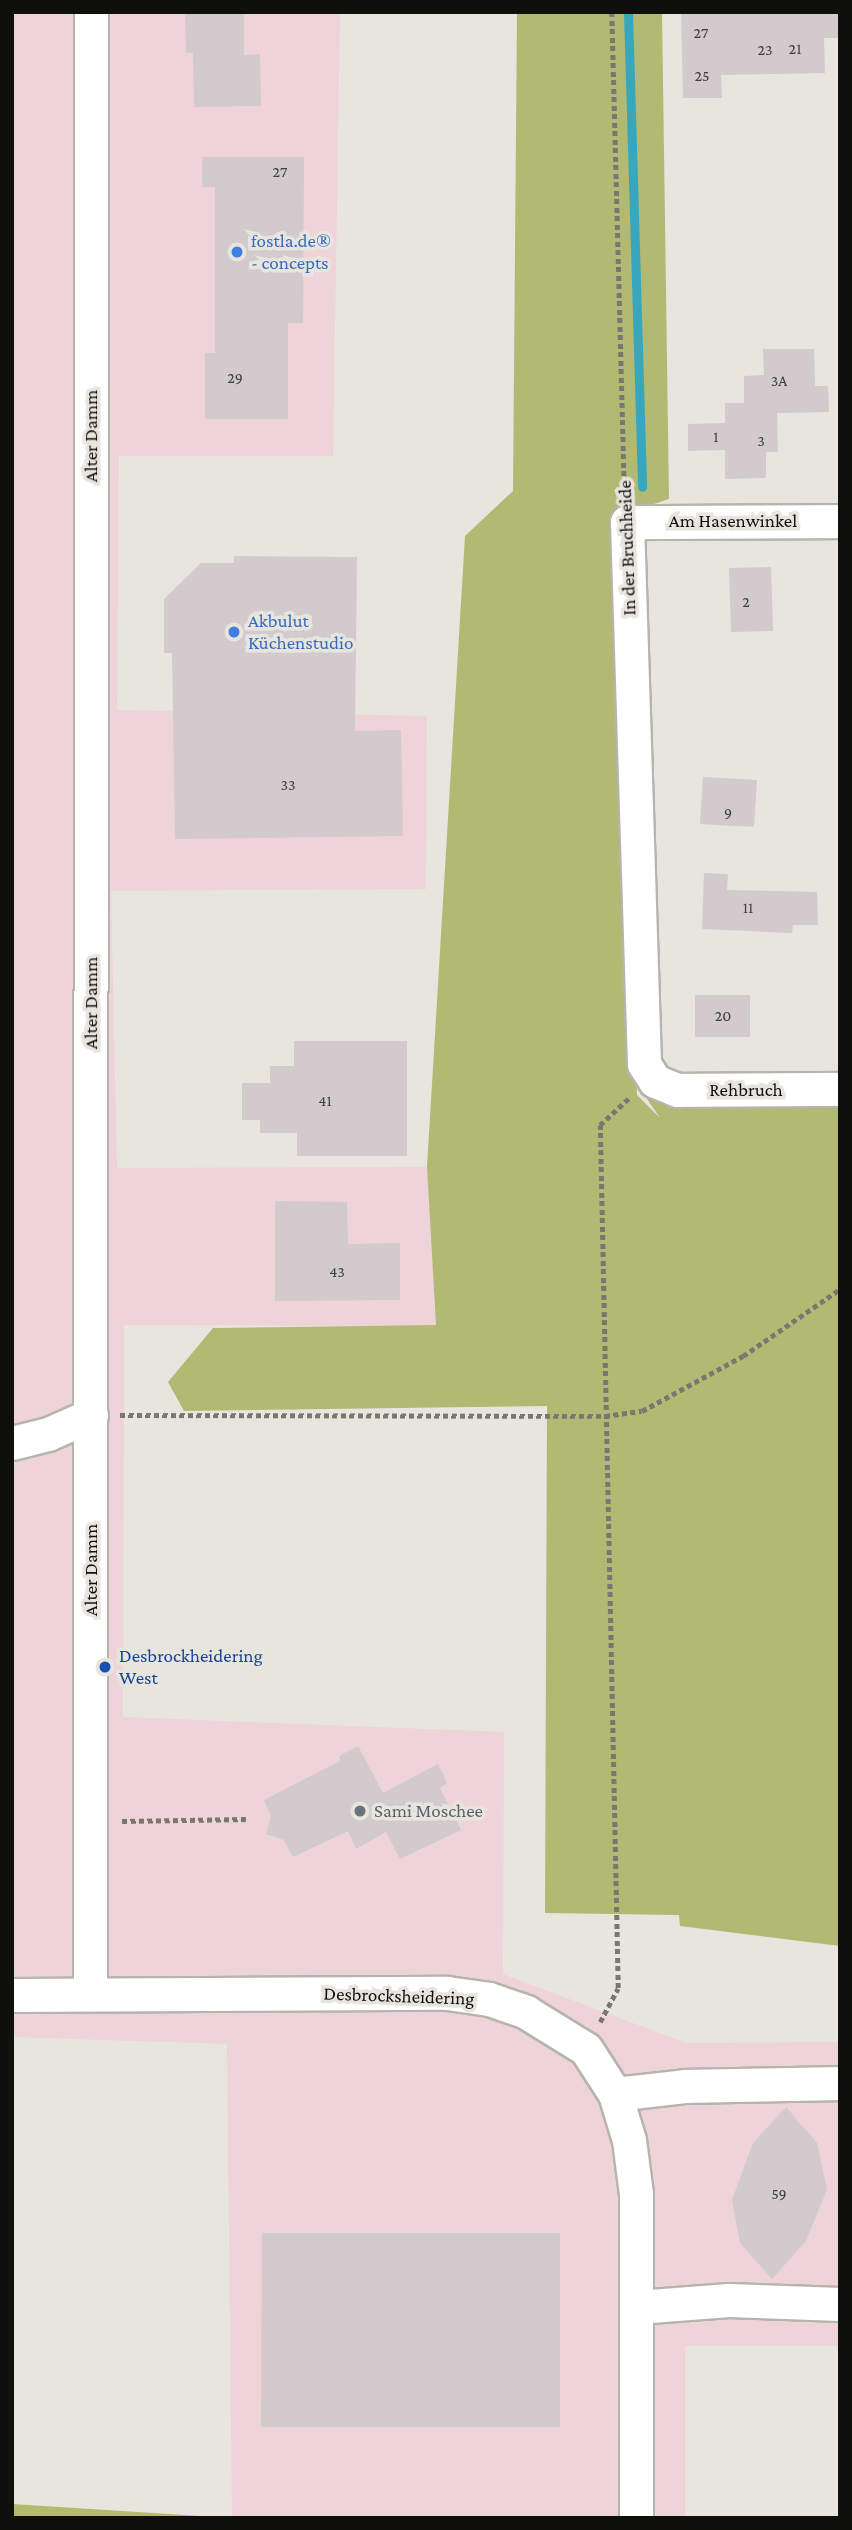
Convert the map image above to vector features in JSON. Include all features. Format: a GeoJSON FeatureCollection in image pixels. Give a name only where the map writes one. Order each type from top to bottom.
{"type":"FeatureCollection","features":[{"type":"Feature","properties":{"kind":"street","name":"Alter Damm"},"geometry":{"type":"LineString","coordinates":[[90,1994],[91,12]]}},
{"type":"Feature","properties":{"kind":"street","name":"Am Hasenwinkel"},"geometry":{"type":"LineString","coordinates":[[627,522],[840,521]]}},
{"type":"Feature","properties":{"kind":"street","name":"In der Bruchheide"},"geometry":{"type":"LineString","coordinates":[[627,522],[644,1064],[655,1081]]}},
{"type":"Feature","properties":{"kind":"street","name":"Rehbruch"},"geometry":{"type":"LineString","coordinates":[[655,1081],[677,1090],[840,1089]]}},
{"type":"Feature","properties":{"kind":"street"},"geometry":{"type":"LineString","coordinates":[[12,1443],[48,1434],[91,1415]]}},
{"type":"Feature","properties":{"kind":"street","name":"Desbrocksheidering"},"geometry":{"type":"LineString","coordinates":[[12,1995],[447,1993],[489,1998],[526,2012],[586,2049],[615,2094],[629,2140],[636,2194],[636,2518]]}},
{"type":"Feature","properties":{"kind":"street"},"geometry":{"type":"LineString","coordinates":[[615,2094],[685,2086],[840,2083]]}},
{"type":"Feature","properties":{"kind":"street"},"geometry":{"type":"LineString","coordinates":[[637,2307],[729,2300],[840,2304]]}},
{"type":"Feature","properties":{"kind":"path","name":"In der Bruchheide"},"geometry":{"type":"LineString","coordinates":[[612,12],[627,522]]}},
{"type":"Feature","properties":{"kind":"path"},"geometry":{"type":"LineString","coordinates":[[586,2049],[618,1988],[600,1125],[625,1100],[655,1081]]}},
{"type":"Feature","properties":{"kind":"path"},"geometry":{"type":"LineString","coordinates":[[91,1415],[605,1416],[642,1411],[744,1356],[840,1289]]}},
{"type":"Feature","properties":{"kind":"path"},"geometry":{"type":"LineString","coordinates":[[91,1822],[247,1819]]}},
{"type":"Feature","properties":{"kind":"shaded area"},"geometry":{"type":"Polygon","coordinates":[[[12,12],[340,12],[333,456],[119,456],[117,710],[427,716],[426,889],[111,891],[117,1168],[427,1167],[436,1326],[124,1325],[123,1717],[504,1732],[503,1974],[686,2043],[840,2042],[840,2346],[685,2346],[685,2518],[232,2518],[227,2044],[12,2037],[12,12]]]}},
{"type":"Feature","properties":{"kind":"green space"},"geometry":{"type":"Polygon","coordinates":[[[517,12],[662,12],[669,499],[615,517],[637,1095],[660,1118],[645,1096],[840,1099],[840,1946],[680,1926],[679,1915],[545,1913],[547,1406],[184,1411],[168,1382],[213,1328],[436,1325],[427,1167],[465,536],[513,491],[517,12]]]}},
{"type":"Feature","properties":{"kind":"green space"},"geometry":{"type":"Polygon","coordinates":[[[12,2504],[232,2518],[12,2518],[12,2504]]]}},
{"type":"Feature","properties":{"kind":"building"},"geometry":{"type":"Polygon","coordinates":[[[185,12],[244,12],[244,55],[260,54],[261,106],[194,107],[193,53],[186,53],[185,12]]]}},
{"type":"Feature","properties":{"kind":"building"},"geometry":{"type":"Polygon","coordinates":[[[681,12],[840,12],[840,38],[824,38],[825,73],[721,75],[722,98],[683,98],[681,12]]]}},
{"type":"Feature","properties":{"kind":"building"},"geometry":{"type":"Polygon","coordinates":[[[202,157],[304,157],[303,323],[288,323],[288,419],[205,419],[205,353],[215,353],[215,187],[202,187],[202,157]]]}},
{"type":"Feature","properties":{"kind":"building"},"geometry":{"type":"Polygon","coordinates":[[[763,349],[814,349],[815,386],[828,386],[829,412],[777,413],[778,452],[766,452],[766,478],[725,479],[725,450],[688,451],[688,424],[725,423],[725,403],[744,403],[744,376],[764,375],[763,349]]]}},
{"type":"Feature","properties":{"kind":"building"},"geometry":{"type":"Polygon","coordinates":[[[234,556],[357,557],[355,731],[401,730],[403,836],[175,839],[172,653],[164,653],[164,599],[201,563],[234,563],[234,556]]]}},
{"type":"Feature","properties":{"kind":"building"},"geometry":{"type":"Polygon","coordinates":[[[771,567],[773,631],[731,632],[729,568],[771,567]]]}},
{"type":"Feature","properties":{"kind":"building"},"geometry":{"type":"Polygon","coordinates":[[[703,777],[757,780],[754,827],[700,824],[703,777]]]}},
{"type":"Feature","properties":{"kind":"building"},"geometry":{"type":"Polygon","coordinates":[[[704,873],[728,874],[727,890],[817,892],[818,925],[793,925],[792,933],[702,929],[704,873]]]}},
{"type":"Feature","properties":{"kind":"building"},"geometry":{"type":"Polygon","coordinates":[[[695,995],[750,995],[750,1037],[695,1037],[695,995]]]}},
{"type":"Feature","properties":{"kind":"building"},"geometry":{"type":"Polygon","coordinates":[[[294,1041],[407,1041],[407,1156],[297,1156],[297,1133],[260,1133],[260,1120],[242,1120],[242,1083],[270,1083],[270,1066],[294,1066],[294,1041]]]}},
{"type":"Feature","properties":{"kind":"building"},"geometry":{"type":"Polygon","coordinates":[[[275,1201],[347,1202],[348,1244],[400,1243],[400,1300],[275,1301],[275,1201]]]}},
{"type":"Feature","properties":{"kind":"building","name":"Sami Moschee"},"geometry":{"type":"Polygon","coordinates":[[[358,1746],[383,1793],[438,1764],[447,1783],[440,1788],[461,1830],[400,1859],[386,1832],[356,1849],[348,1831],[293,1857],[284,1840],[266,1834],[271,1816],[264,1800],[340,1761],[339,1756],[358,1746]]]}},
{"type":"Feature","properties":{"kind":"building"},"geometry":{"type":"Polygon","coordinates":[[[786,2107],[817,2143],[827,2189],[806,2241],[772,2279],[740,2243],[732,2200],[753,2143],[786,2107]]]}},
{"type":"Feature","properties":{"kind":"building"},"geometry":{"type":"Polygon","coordinates":[[[262,2233],[560,2233],[560,2427],[261,2427],[262,2233]]]}},
{"type":"Feature","properties":{"kind":"waterway"},"geometry":{"type":"LineString","coordinates":[[628,12],[642,487]]}},
{"type":"Feature","properties":{"kind":"place","name":"fostla.de® - concepts"},"geometry":{"type":"Point","coordinates":[237,252]}},
{"type":"Feature","properties":{"kind":"place","name":"Akbulut Küchenstudio"},"geometry":{"type":"Point","coordinates":[234,632]}},
{"type":"Feature","properties":{"kind":"place","name":"Desbrockheidering West"},"geometry":{"type":"Point","coordinates":[105,1667]}},
{"type":"Feature","properties":{"kind":"place","name":"Sami Moschee"},"geometry":{"type":"Point","coordinates":[360,1811]}}]}
